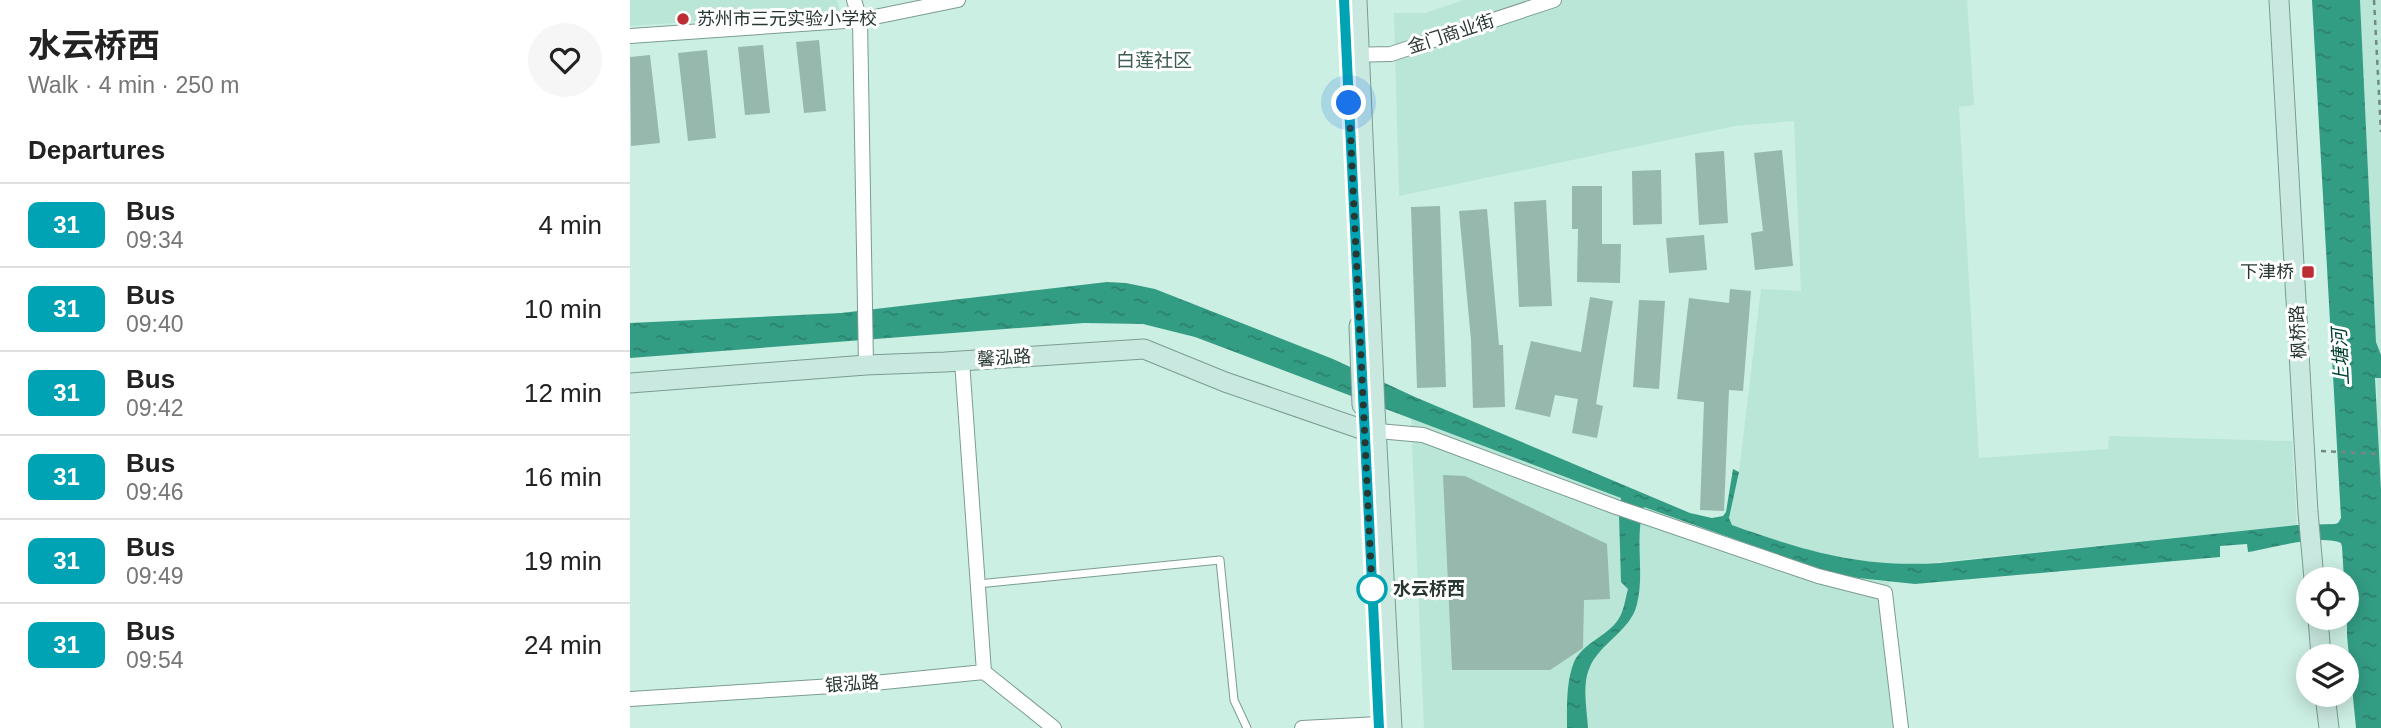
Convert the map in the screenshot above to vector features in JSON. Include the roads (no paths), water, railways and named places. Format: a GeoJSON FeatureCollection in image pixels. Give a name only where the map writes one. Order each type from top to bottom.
{"type":"FeatureCollection","features":[{"type":"Feature","properties":{"kind":"main road"},"geometry":{"type":"LineString","coordinates":[[1344,0],[1353,54],[1383,727]]}},
{"type":"Feature","properties":{"kind":"main road"},"geometry":{"type":"LineString","coordinates":[[1353,54],[1357,0]]}},
{"type":"Feature","properties":{"kind":"main road","name":"枫桥路"},"geometry":{"type":"LineString","coordinates":[[2279,0],[2312,567]]}},
{"type":"Feature","properties":{"kind":"main road","name":"馨泓路"},"geometry":{"type":"LineString","coordinates":[[630,383],[866,357],[962,361],[1144,349],[1224,382],[1370,430]]}},
{"type":"Feature","properties":{"kind":"main road"},"geometry":{"type":"LineString","coordinates":[[2326,707],[2329,728]]}},
{"type":"Feature","properties":{"kind":"street"},"geometry":{"type":"LineString","coordinates":[[854,0],[860,20],[866,357]]}},
{"type":"Feature","properties":{"kind":"street"},"geometry":{"type":"LineString","coordinates":[[630,36],[860,20],[958,0]]}},
{"type":"Feature","properties":{"kind":"street","name":"金门商业街"},"geometry":{"type":"LineString","coordinates":[[1353,54],[1391,54],[1554,0]]}},
{"type":"Feature","properties":{"kind":"street"},"geometry":{"type":"LineString","coordinates":[[962,361],[984,672],[1054,728]]}},
{"type":"Feature","properties":{"kind":"street"},"geometry":{"type":"LineString","coordinates":[[1370,430],[1423,435],[1654,520],[1818,576],[1885,593],[1901,728]]}},
{"type":"Feature","properties":{"kind":"street","name":"银泓路"},"geometry":{"type":"LineString","coordinates":[[630,699],[864,684],[984,672]]}},
{"type":"Feature","properties":{"kind":"street"},"geometry":{"type":"LineString","coordinates":[[1303,728],[1383,727]]}},
{"type":"Feature","properties":{"kind":"lane"},"geometry":{"type":"LineString","coordinates":[[978,584],[1220,560],[1234,699],[1247,728]]}},
{"type":"Feature","properties":{"kind":"water","name":"上塘河"},"geometry":{"type":"Polygon","coordinates":[[[2312,0],[2360,0],[2376,342],[2381,355],[2381,378],[2375,378],[2381,490],[2381,728],[2356,728],[2354,707],[2359,707],[2359,644],[2348,644],[2347,630],[2359,630],[2359,567],[2343,567],[2341,543],[2308,541],[2248,552],[2247,544],[2220,546],[2220,557],[1915,584],[1827,572],[1644,507],[1640,531],[1639,592],[1634,613],[1589,669],[1585,690],[1588,728],[1567,728],[1568,686],[1574,662],[1583,650],[1618,620],[1628,589],[1621,582],[1621,498],[1195,337],[1143,324],[1084,323],[630,358],[630,323],[841,313],[1107,282],[1126,283],[1155,289],[1333,359],[1415,397],[1690,513],[1712,518],[1723,516],[1726,512],[1733,469],[1739,472],[1729,518],[1732,525],[1809,550],[1884,563],[1940,563],[2297,525],[2335,524],[2341,518],[2312,0]]]}},
{"type":"Feature","properties":{"kind":"place","name":"苏州市三元实验小学校"},"geometry":{"type":"Point","coordinates":[683,19]}},
{"type":"Feature","properties":{"kind":"place","name":"下津桥"},"geometry":{"type":"Point","coordinates":[2308,272]}},
{"type":"Feature","properties":{"kind":"place","name":"水云桥西"},"geometry":{"type":"Point","coordinates":[1372,589]}},
{"type":"Feature","properties":{"kind":"district","name":"白莲社区"},"geometry":{"type":"Point","coordinates":[1154,60]}}]}
